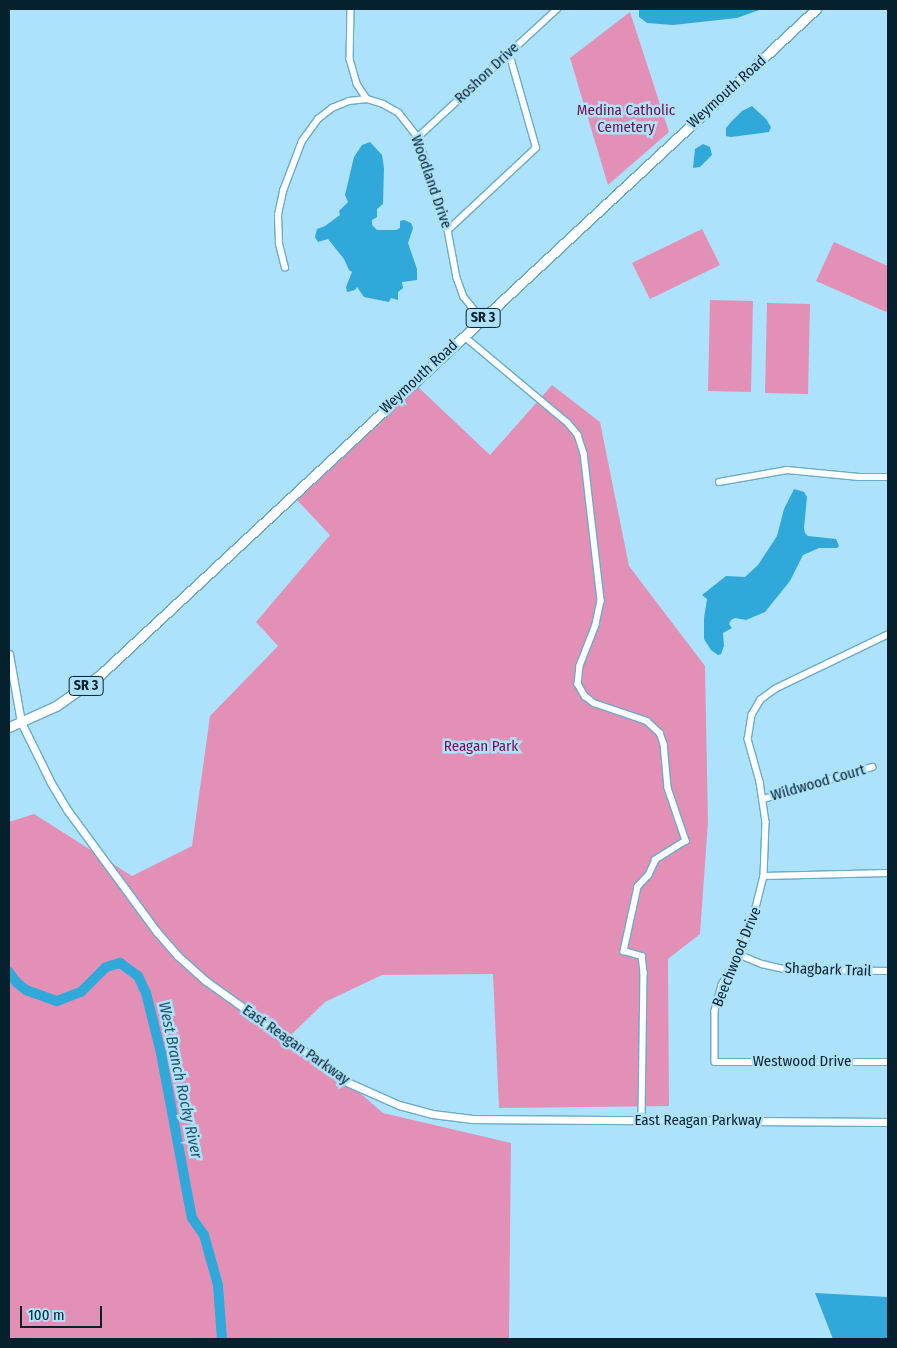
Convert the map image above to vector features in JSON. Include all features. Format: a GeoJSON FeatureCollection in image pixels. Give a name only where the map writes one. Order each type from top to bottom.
{"type":"FeatureCollection","features":[{"type":"Feature","properties":{"kind":"main road","name":"Weymouth Road"},"geometry":{"type":"LineString","coordinates":[[9,727],[56,706],[100,675],[816,9]]}},
{"type":"Feature","properties":{"kind":"street"},"geometry":{"type":"LineString","coordinates":[[285,268],[279,244],[278,215],[283,191],[302,141],[311,126],[324,113],[349,101],[367,99],[357,84],[350,59],[351,9]]}},
{"type":"Feature","properties":{"kind":"street","name":"Roshon Drive"},"geometry":{"type":"LineString","coordinates":[[418,137],[557,9]]}},
{"type":"Feature","properties":{"kind":"street"},"geometry":{"type":"LineString","coordinates":[[448,230],[536,148],[509,53]]}},
{"type":"Feature","properties":{"kind":"street"},"geometry":{"type":"LineString","coordinates":[[349,101],[354,95],[357,84]]}},
{"type":"Feature","properties":{"kind":"street","name":"Woodland Drive"},"geometry":{"type":"LineString","coordinates":[[367,99],[383,104],[399,113],[418,137],[448,230],[460,288],[482,319]]}},
{"type":"Feature","properties":{"kind":"street"},"geometry":{"type":"LineString","coordinates":[[464,336],[568,423],[578,436],[584,453],[601,601],[596,624],[580,666],[579,688],[594,703],[647,721],[660,733],[664,744],[664,766],[668,788],[686,841],[656,860],[648,875],[638,887],[624,951],[642,956],[644,973],[642,1120]]}},
{"type":"Feature","properties":{"kind":"street"},"geometry":{"type":"LineString","coordinates":[[719,482],[787,470],[859,477],[888,477]]}},
{"type":"Feature","properties":{"kind":"street","name":"Beechwood Drive"},"geometry":{"type":"LineString","coordinates":[[715,1062],[715,1008],[722,985],[740,955],[757,911],[764,876],[767,843],[764,798],[748,739],[749,723],[756,707],[776,689],[888,635]]}},
{"type":"Feature","properties":{"kind":"street","name":"East Reagan Parkway"},"geometry":{"type":"LineString","coordinates":[[9,654],[21,722],[51,783],[68,811],[168,944],[206,981],[330,1071],[382,1099],[418,1110],[452,1117],[888,1122]]}},
{"type":"Feature","properties":{"kind":"street","name":"Wildwood Court"},"geometry":{"type":"LineString","coordinates":[[764,798],[872,767]]}},
{"type":"Feature","properties":{"kind":"street"},"geometry":{"type":"LineString","coordinates":[[764,876],[888,873]]}},
{"type":"Feature","properties":{"kind":"street","name":"Shagbark Trail"},"geometry":{"type":"LineString","coordinates":[[740,955],[762,964],[788,970],[888,971]]}},
{"type":"Feature","properties":{"kind":"street","name":"Westwood Drive"},"geometry":{"type":"LineString","coordinates":[[715,1062],[888,1062]]}},
{"type":"Feature","properties":{"kind":"green space","name":"Medina Catholic Cemetery"},"geometry":{"type":"Polygon","coordinates":[[[630,12],[669,132],[608,185],[570,58],[630,12]]]}},
{"type":"Feature","properties":{"kind":"green space"},"geometry":{"type":"Polygon","coordinates":[[[702,229],[720,265],[650,299],[632,263],[702,229]]]}},
{"type":"Feature","properties":{"kind":"green space"},"geometry":{"type":"Polygon","coordinates":[[[834,242],[888,266],[888,308],[886,312],[816,281],[834,242]]]}},
{"type":"Feature","properties":{"kind":"green space"},"geometry":{"type":"Polygon","coordinates":[[[710,300],[753,301],[751,392],[708,391],[710,300]]]}},
{"type":"Feature","properties":{"kind":"green space"},"geometry":{"type":"Polygon","coordinates":[[[767,303],[810,304],[808,394],[765,393],[767,303]]]}},
{"type":"Feature","properties":{"kind":"green space","name":"Reagan Park"},"geometry":{"type":"Polygon","coordinates":[[[552,385],[600,422],[629,566],[705,666],[708,822],[700,934],[668,959],[669,1106],[499,1108],[493,974],[382,975],[325,1002],[292,1034],[383,1113],[511,1143],[509,1339],[9,1339],[9,822],[34,814],[132,876],[192,846],[210,716],[278,646],[256,622],[330,535],[297,500],[418,387],[490,455],[552,385]]]}},
{"type":"Feature","properties":{"kind":"water"},"geometry":{"type":"Polygon","coordinates":[[[639,9],[762,9],[737,18],[673,25],[647,23],[639,17],[639,9]]]}},
{"type":"Feature","properties":{"kind":"water"},"geometry":{"type":"Polygon","coordinates":[[[752,106],[766,119],[771,127],[769,132],[726,136],[726,128],[731,122],[742,111],[752,106]]]}},
{"type":"Feature","properties":{"kind":"water"},"geometry":{"type":"Polygon","coordinates":[[[370,142],[382,155],[384,168],[383,204],[377,209],[377,217],[372,220],[372,225],[377,230],[396,230],[400,228],[400,221],[404,220],[411,223],[413,228],[408,243],[417,269],[417,280],[402,282],[403,288],[398,292],[398,300],[391,298],[389,302],[364,297],[357,287],[355,290],[347,292],[346,287],[352,272],[328,239],[318,242],[315,237],[317,229],[325,226],[340,215],[339,211],[348,202],[345,195],[354,157],[362,145],[370,142]]]}},
{"type":"Feature","properties":{"kind":"water"},"geometry":{"type":"Polygon","coordinates":[[[703,144],[710,147],[712,155],[700,167],[693,168],[695,149],[703,144]]]}},
{"type":"Feature","properties":{"kind":"water"},"geometry":{"type":"Polygon","coordinates":[[[794,489],[804,492],[807,497],[805,533],[808,536],[836,539],[839,546],[837,548],[819,548],[803,555],[790,581],[765,612],[746,620],[735,618],[731,620],[729,624],[732,628],[723,633],[724,646],[721,654],[718,655],[711,650],[704,639],[704,618],[707,599],[702,595],[726,576],[745,577],[758,565],[777,536],[784,509],[794,489]]]}},
{"type":"Feature","properties":{"kind":"water"},"geometry":{"type":"Polygon","coordinates":[[[815,1293],[888,1297],[888,1339],[833,1339],[815,1293]]]}},
{"type":"Feature","properties":{"kind":"waterway","name":"West Branch Rocky River"},"geometry":{"type":"LineString","coordinates":[[9,972],[16,982],[26,990],[57,1001],[81,992],[106,967],[120,963],[138,976],[146,993],[161,1053],[192,1218],[204,1235],[218,1285],[222,1339]]}}]}
